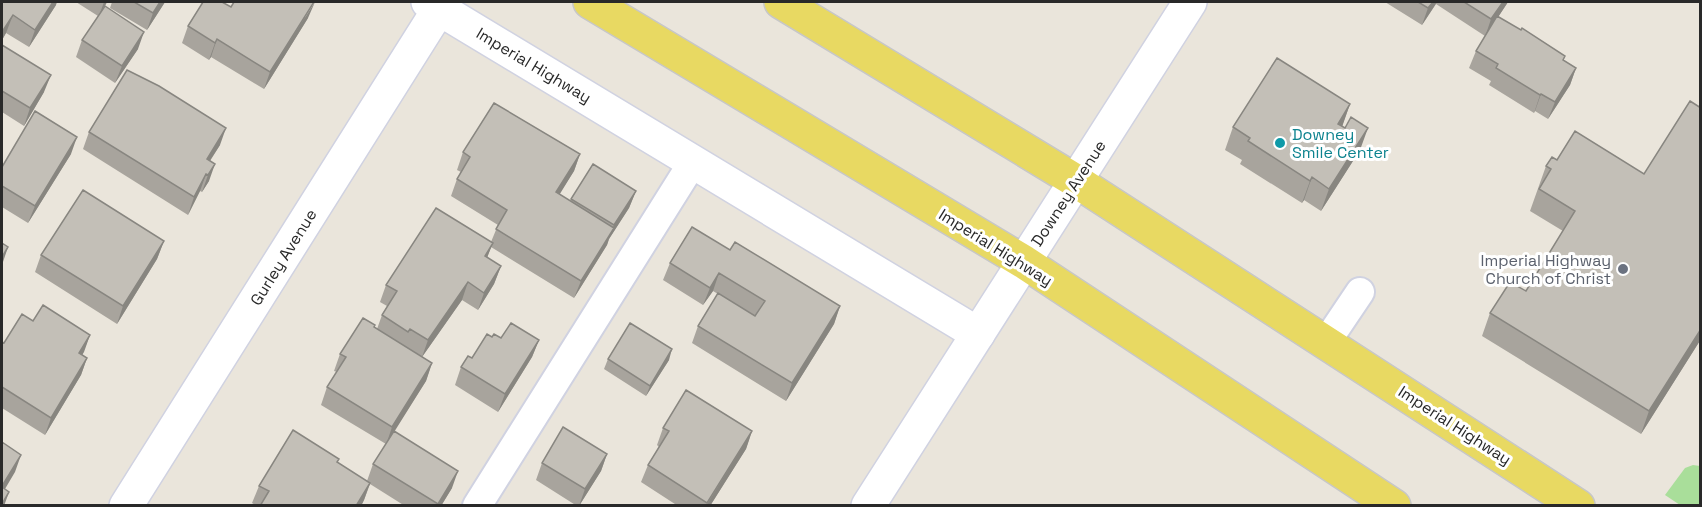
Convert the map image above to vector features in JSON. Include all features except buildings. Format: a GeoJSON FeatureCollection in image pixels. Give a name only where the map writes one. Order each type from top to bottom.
{"type":"FeatureCollection","features":[{"type":"Feature","properties":{"kind":"main road","name":"Imperial Highway"},"geometry":{"type":"LineString","coordinates":[[590,2],[1024,262],[1394,506]]}},
{"type":"Feature","properties":{"kind":"main road","name":"Imperial Highway"},"geometry":{"type":"LineString","coordinates":[[781,2],[1076,181],[1327,341],[1578,506]]}},
{"type":"Feature","properties":{"kind":"street","name":"Downey Avenue"},"geometry":{"type":"LineString","coordinates":[[868,506],[1190,2]]}},
{"type":"Feature","properties":{"kind":"street","name":"Imperial Highway"},"geometry":{"type":"LineString","coordinates":[[434,5],[978,334]]}},
{"type":"Feature","properties":{"kind":"street","name":"Gurley Avenue"},"geometry":{"type":"LineString","coordinates":[[126,506],[434,5]]}},
{"type":"Feature","properties":{"kind":"lane"},"geometry":{"type":"LineString","coordinates":[[477,506],[693,162]]}},
{"type":"Feature","properties":{"kind":"lane"},"geometry":{"type":"LineString","coordinates":[[1327,341],[1360,291]]}},
{"type":"Feature","properties":{"kind":"green space"},"geometry":{"type":"Polygon","coordinates":[[[1693,465],[1700,466],[1700,505],[1680,505],[1665,495],[1685,468],[1693,465]]]}},
{"type":"Feature","properties":{"kind":"place","name":"Downey Smile Center"},"geometry":{"type":"Point","coordinates":[1280,143]}},
{"type":"Feature","properties":{"kind":"place","name":"Imperial Highway Church of Christ"},"geometry":{"type":"Point","coordinates":[1623,269]}}]}
